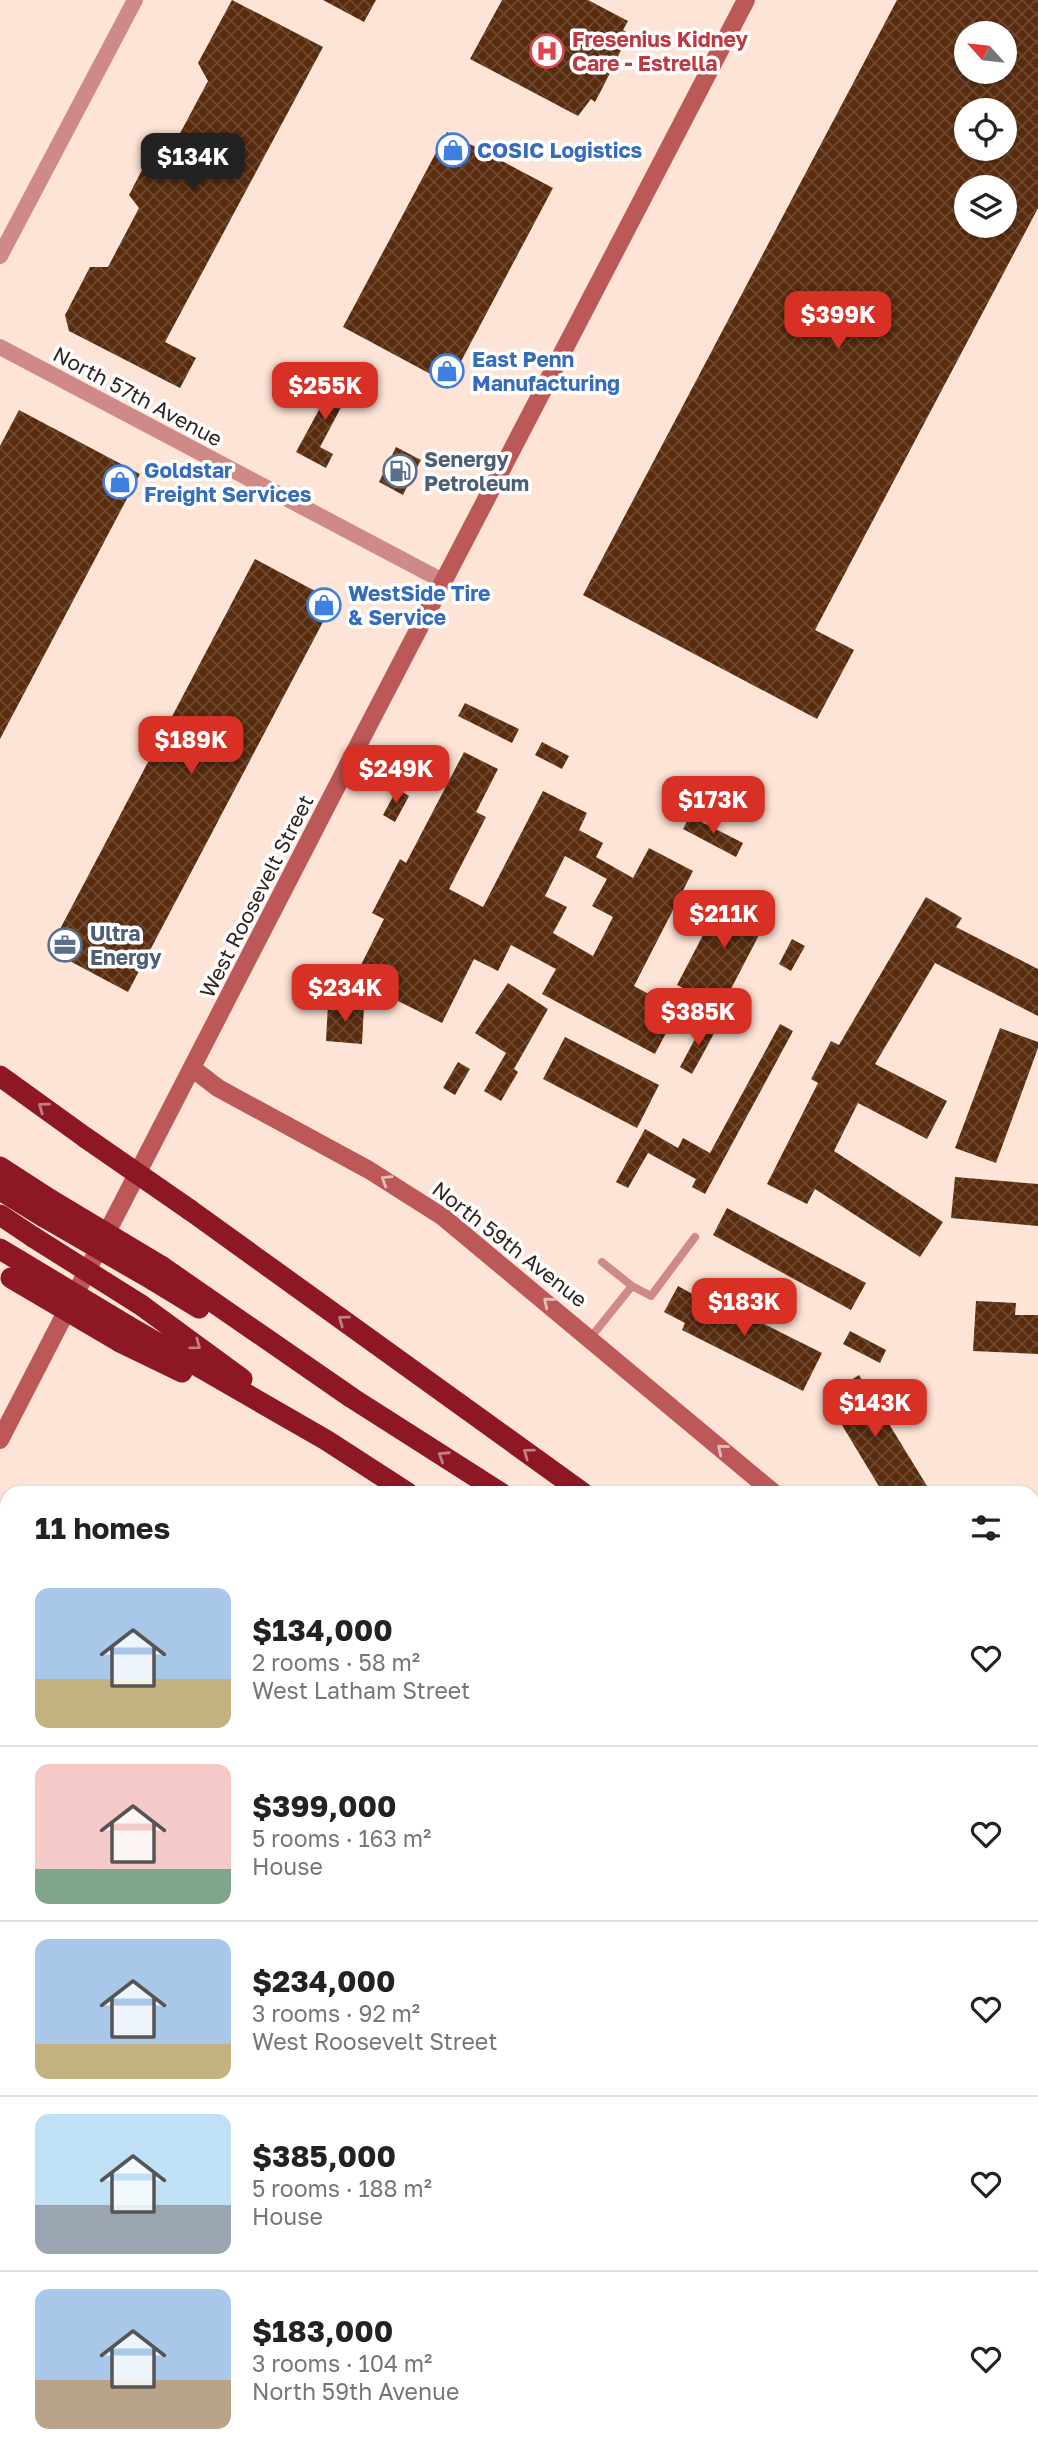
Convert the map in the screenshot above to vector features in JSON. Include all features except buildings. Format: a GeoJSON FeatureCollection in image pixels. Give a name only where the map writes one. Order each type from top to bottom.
{"type":"FeatureCollection","features":[{"type":"Feature","properties":{"kind":"highway"},"geometry":{"type":"LineString","coordinates":[[0,1076],[573,1486]]}},
{"type":"Feature","properties":{"kind":"highway"},"geometry":{"type":"LineString","coordinates":[[0,1167],[48,1208],[157,1273],[490,1486]]}},
{"type":"Feature","properties":{"kind":"highway"},"geometry":{"type":"LineString","coordinates":[[0,1190],[48,1208]]}},
{"type":"Feature","properties":{"kind":"highway"},"geometry":{"type":"LineString","coordinates":[[0,1215],[141,1305],[326,1440],[397,1486]]}},
{"type":"Feature","properties":{"kind":"highway"},"geometry":{"type":"LineString","coordinates":[[0,1250],[11,1270],[124,1334],[326,1440]]}},
{"type":"Feature","properties":{"kind":"street"},"geometry":{"type":"LineString","coordinates":[[0,256],[135,0]]}},
{"type":"Feature","properties":{"kind":"street","name":"West Roosevelt Street"},"geometry":{"type":"LineString","coordinates":[[0,1440],[288,886],[441,580],[746,0]]}},
{"type":"Feature","properties":{"kind":"street","name":"North 57th Avenue"},"geometry":{"type":"LineString","coordinates":[[0,346],[441,580]]}},
{"type":"Feature","properties":{"kind":"street","name":"North 59th Avenue"},"geometry":{"type":"LineString","coordinates":[[192,1068],[218,1088],[369,1170],[443,1217],[591,1337],[766,1486]]}},
{"type":"Feature","properties":{"kind":"lane"},"geometry":{"type":"LineString","coordinates":[[602,1262],[632,1286],[651,1296],[695,1237]]}},
{"type":"Feature","properties":{"kind":"lane"},"geometry":{"type":"LineString","coordinates":[[591,1337],[632,1286]]}},
{"type":"Feature","properties":{"kind":"place","name":"Fresenius Kidney Care - Estrella"},"geometry":{"type":"Point","coordinates":[547,51]}},
{"type":"Feature","properties":{"kind":"place","name":"COSIC Logistics"},"geometry":{"type":"Point","coordinates":[453,150]}},
{"type":"Feature","properties":{"kind":"place","name":"East Penn Manufacturing"},"geometry":{"type":"Point","coordinates":[447,371]}},
{"type":"Feature","properties":{"kind":"place","name":"Senergy Petroleum"},"geometry":{"type":"Point","coordinates":[400,471]}},
{"type":"Feature","properties":{"kind":"place","name":"Goldstar Freight Services"},"geometry":{"type":"Point","coordinates":[120,482]}},
{"type":"Feature","properties":{"kind":"place","name":"WestSide Tire & Service"},"geometry":{"type":"Point","coordinates":[324,605]}},
{"type":"Feature","properties":{"kind":"place","name":"Ultra Energy"},"geometry":{"type":"Point","coordinates":[65,945]}}]}
